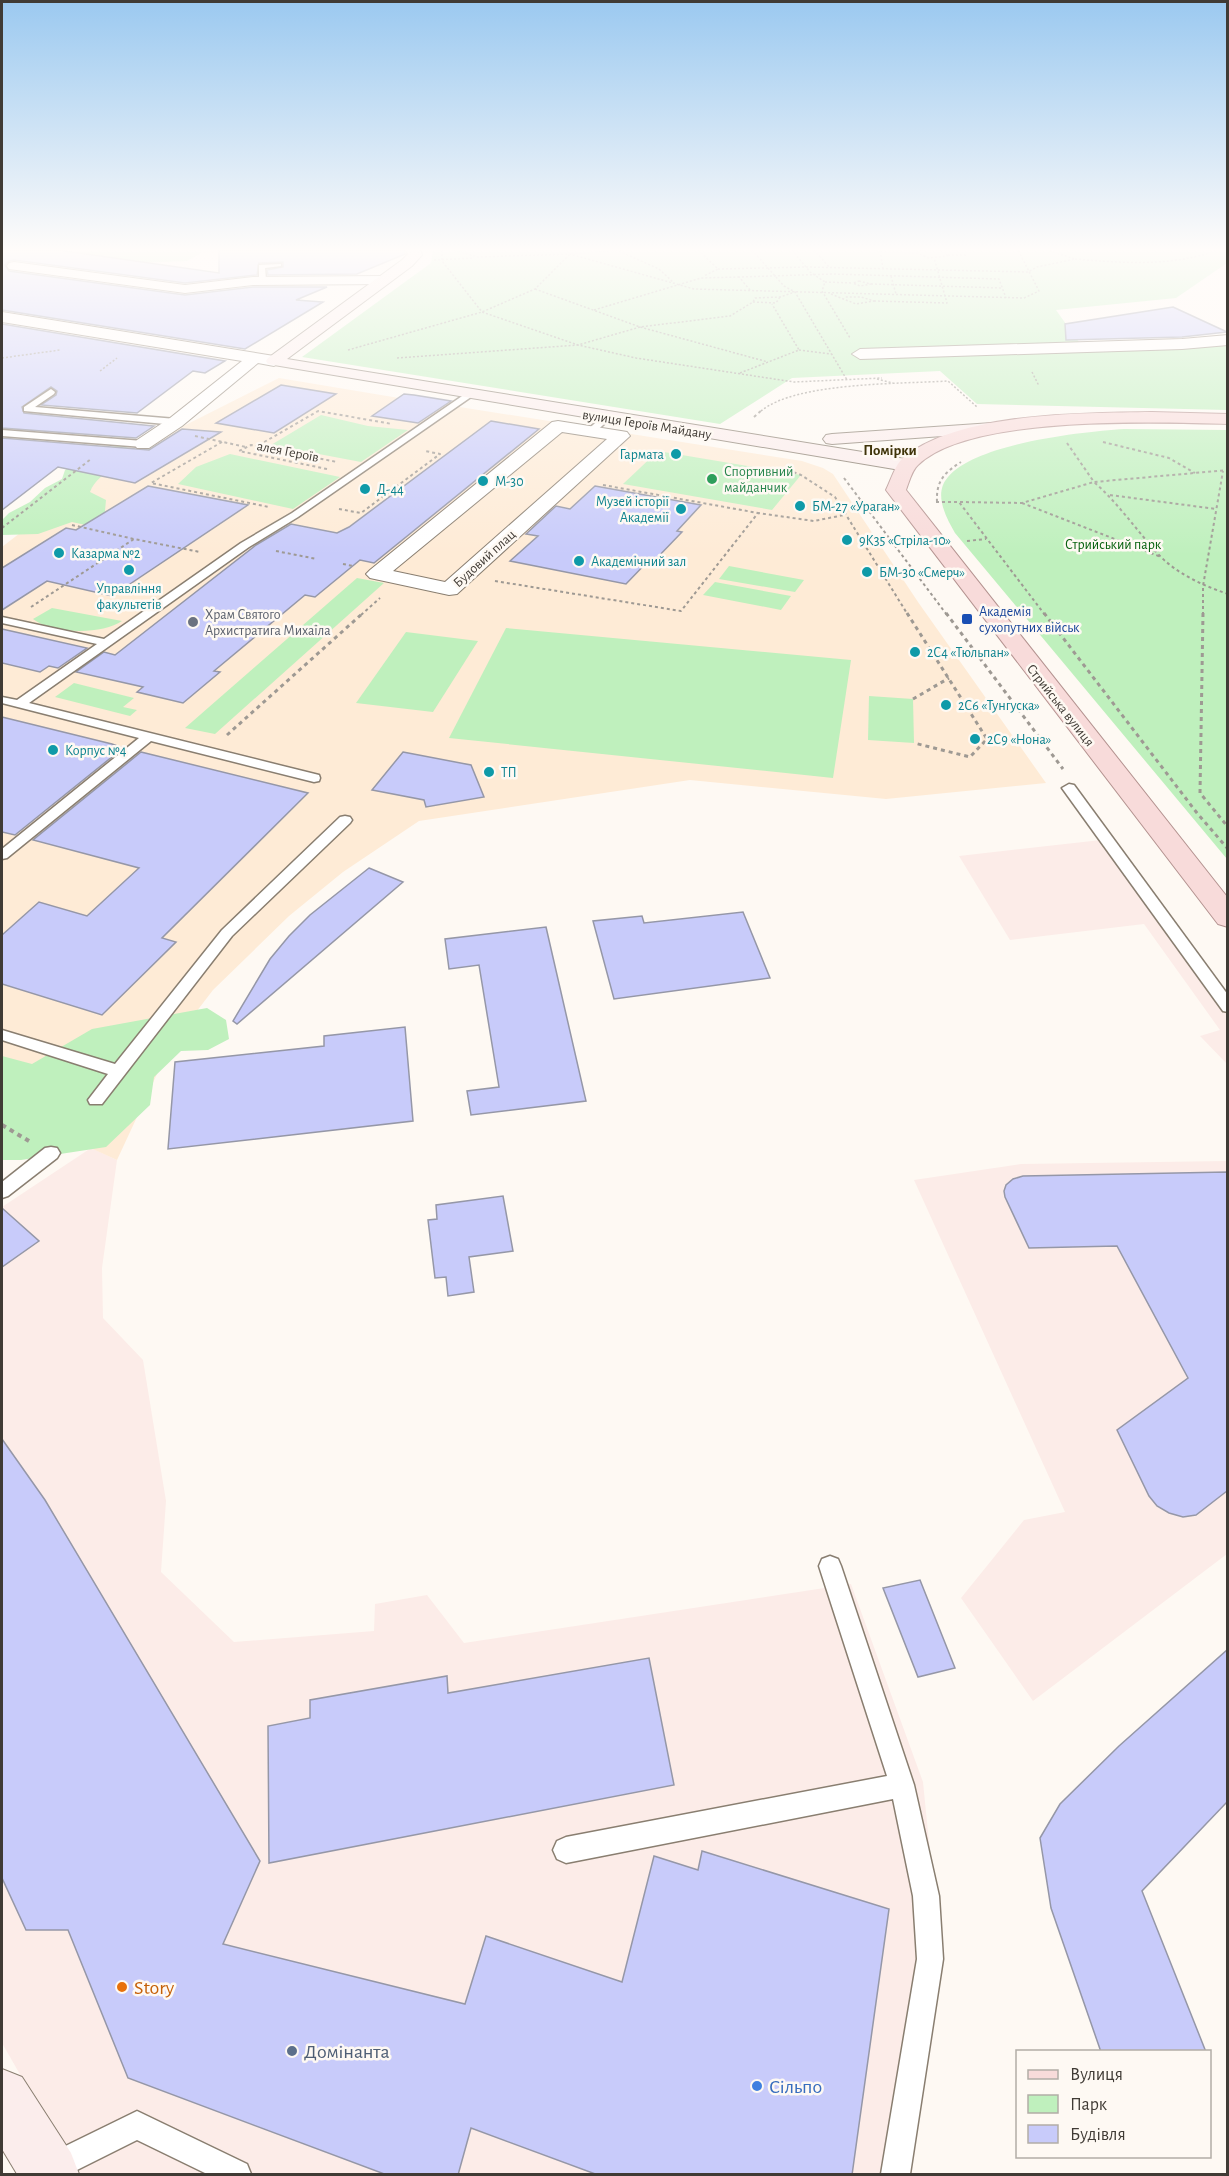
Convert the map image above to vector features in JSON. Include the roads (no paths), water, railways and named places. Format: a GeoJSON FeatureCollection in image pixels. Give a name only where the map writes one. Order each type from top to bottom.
{"type":"FeatureCollection","features":[{"type":"Feature","properties":{"kind":"main road"},"geometry":{"type":"LineString","coordinates":[[274,361],[287,352]]}},
{"type":"Feature","properties":{"kind":"main road","name":"вулиця Героїв Майдану"},"geometry":{"type":"LineString","coordinates":[[274,361],[607,418],[906,465]]}},
{"type":"Feature","properties":{"kind":"main road"},"geometry":{"type":"LineString","coordinates":[[906,465],[922,453],[944,443],[992,428],[1060,420],[1135,417],[1227,419]]}},
{"type":"Feature","properties":{"kind":"main road","name":"вулиця Героїв Майдану"},"geometry":{"type":"LineString","coordinates":[[773,444],[992,428]]}},
{"type":"Feature","properties":{"kind":"main road","name":"Стрийська вулиця"},"geometry":{"type":"LineString","coordinates":[[906,465],[896,479],[896,490],[901,499],[1227,918]]}},
{"type":"Feature","properties":{"kind":"main road"},"geometry":{"type":"LineString","coordinates":[[2,2097],[48,2172]]}},
{"type":"Feature","properties":{"kind":"street"},"geometry":{"type":"LineString","coordinates":[[215,352],[274,361]]}},
{"type":"Feature","properties":{"kind":"street"},"geometry":{"type":"LineString","coordinates":[[860,354],[939,352]]}},
{"type":"Feature","properties":{"kind":"street"},"geometry":{"type":"LineString","coordinates":[[143,444],[176,422],[255,358]]}},
{"type":"Feature","properties":{"kind":"street","name":"Будовий плац"},"geometry":{"type":"LineString","coordinates":[[558,426],[591,431],[621,436],[449,589],[377,574],[558,426]]}},
{"type":"Feature","properties":{"kind":"lane"},"geometry":{"type":"LineString","coordinates":[[51,392],[27,409],[176,422]]}},
{"type":"Feature","properties":{"kind":"lane"},"geometry":{"type":"LineString","coordinates":[[18,705],[245,545],[299,513],[468,395]]}},
{"type":"Feature","properties":{"kind":"lane"},"geometry":{"type":"LineString","coordinates":[[591,431],[607,418]]}},
{"type":"Feature","properties":{"kind":"lane"},"geometry":{"type":"LineString","coordinates":[[2,433],[143,444]]}},
{"type":"Feature","properties":{"kind":"lane"},"geometry":{"type":"LineString","coordinates":[[2,620],[106,643]]}},
{"type":"Feature","properties":{"kind":"lane"},"geometry":{"type":"LineString","coordinates":[[2,700],[314,778]]}},
{"type":"Feature","properties":{"kind":"lane"},"geometry":{"type":"LineString","coordinates":[[2,855],[148,737]]}},
{"type":"Feature","properties":{"kind":"lane"},"geometry":{"type":"LineString","coordinates":[[1069,788],[1227,1007]]}},
{"type":"Feature","properties":{"kind":"lane"},"geometry":{"type":"LineString","coordinates":[[96,1100],[227,933],[345,820]]}},
{"type":"Feature","properties":{"kind":"lane"},"geometry":{"type":"LineString","coordinates":[[2,1035],[118,1071]]}},
{"type":"Feature","properties":{"kind":"lane"},"geometry":{"type":"LineString","coordinates":[[2,1191],[51,1153]]}},
{"type":"Feature","properties":{"kind":"lane"},"geometry":{"type":"LineString","coordinates":[[830,1566],[902,1785],[926,1896],[930,1959],[896,2175]]}},
{"type":"Feature","properties":{"kind":"lane"},"geometry":{"type":"LineString","coordinates":[[566,1850],[902,1785]]}},
{"type":"Feature","properties":{"kind":"lane"},"geometry":{"type":"LineString","coordinates":[[48,2172],[137,2125],[237,2175]]}},
{"type":"Feature","properties":{"kind":"place","name":"Гармата"},"geometry":{"type":"Point","coordinates":[676,454]}},
{"type":"Feature","properties":{"kind":"place","name":"Спортивний майданчик"},"geometry":{"type":"Point","coordinates":[712,479]}},
{"type":"Feature","properties":{"kind":"place","name":"М-30"},"geometry":{"type":"Point","coordinates":[483,481]}},
{"type":"Feature","properties":{"kind":"place","name":"Д-44"},"geometry":{"type":"Point","coordinates":[365,489]}},
{"type":"Feature","properties":{"kind":"place","name":"БМ-27 «Ураган»"},"geometry":{"type":"Point","coordinates":[800,506]}},
{"type":"Feature","properties":{"kind":"place","name":"Музей історії Академії"},"geometry":{"type":"Point","coordinates":[681,509]}},
{"type":"Feature","properties":{"kind":"place","name":"9К35 «Стріла-10»"},"geometry":{"type":"Point","coordinates":[847,540]}},
{"type":"Feature","properties":{"kind":"place","name":"Казарма №2"},"geometry":{"type":"Point","coordinates":[59,553]}},
{"type":"Feature","properties":{"kind":"place","name":"Академічний зал"},"geometry":{"type":"Point","coordinates":[579,561]}},
{"type":"Feature","properties":{"kind":"place","name":"Управління факультетів"},"geometry":{"type":"Point","coordinates":[129,570]}},
{"type":"Feature","properties":{"kind":"place","name":"БМ-30 «Смерч»"},"geometry":{"type":"Point","coordinates":[867,572]}},
{"type":"Feature","properties":{"kind":"place","name":"Академія сухопутних військ"},"geometry":{"type":"Point","coordinates":[967,619]}},
{"type":"Feature","properties":{"kind":"place","name":"Храм Святого Архистратига Михаїла"},"geometry":{"type":"Point","coordinates":[193,622]}},
{"type":"Feature","properties":{"kind":"place","name":"2С4 «Тюльпан»"},"geometry":{"type":"Point","coordinates":[915,652]}},
{"type":"Feature","properties":{"kind":"place","name":"2С6 «Тунгуска»"},"geometry":{"type":"Point","coordinates":[946,705]}},
{"type":"Feature","properties":{"kind":"place","name":"2С9 «Нона»"},"geometry":{"type":"Point","coordinates":[975,739]}},
{"type":"Feature","properties":{"kind":"place","name":"Корпус №4"},"geometry":{"type":"Point","coordinates":[53,750]}},
{"type":"Feature","properties":{"kind":"place","name":"ТП"},"geometry":{"type":"Point","coordinates":[489,772]}},
{"type":"Feature","properties":{"kind":"place","name":"Story"},"geometry":{"type":"Point","coordinates":[122,1987]}},
{"type":"Feature","properties":{"kind":"place","name":"Домінанта"},"geometry":{"type":"Point","coordinates":[292,2051]}},
{"type":"Feature","properties":{"kind":"place","name":"Сільпо"},"geometry":{"type":"Point","coordinates":[757,2086]}},
{"type":"Feature","properties":{"kind":"district","name":"Помірки"},"geometry":{"type":"Point","coordinates":[890,450]}},
{"type":"Feature","properties":{"kind":"park label","name":"Стрийський парк"},"geometry":{"type":"Point","coordinates":[1113,544]}}]}
